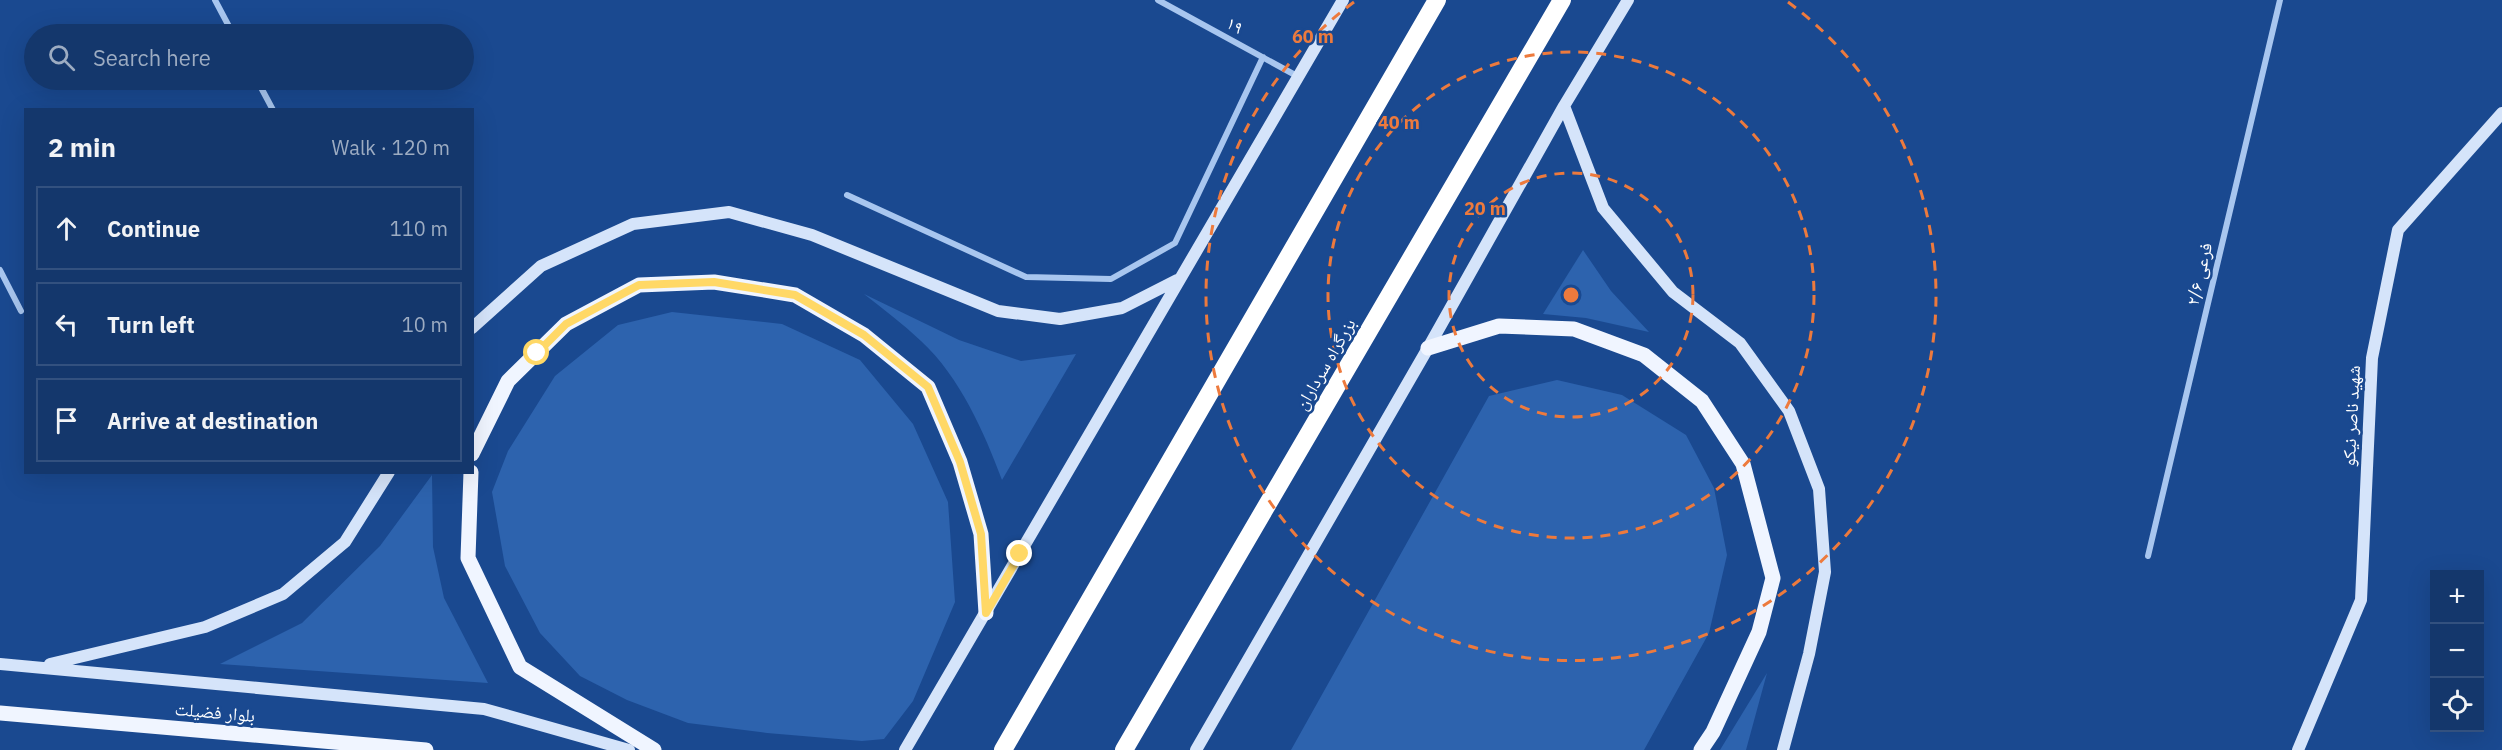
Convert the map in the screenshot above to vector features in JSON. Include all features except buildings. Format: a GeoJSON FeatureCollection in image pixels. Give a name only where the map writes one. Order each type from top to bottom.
{"type":"FeatureCollection","features":[{"type":"Feature","properties":{"kind":"highway"},"geometry":{"type":"LineString","coordinates":[[1003,750],[1437,0]]}},
{"type":"Feature","properties":{"kind":"highway","name":"بزرگراه سرداران"},"geometry":{"type":"LineString","coordinates":[[1124,750],[1562,0]]}},
{"type":"Feature","properties":{"kind":"main road"},"geometry":{"type":"LineString","coordinates":[[905,750],[1343,0]]}},
{"type":"Feature","properties":{"kind":"main road"},"geometry":{"type":"LineString","coordinates":[[1196,750],[1428,348],[1564,106],[1628,0]]}},
{"type":"Feature","properties":{"kind":"main road"},"geometry":{"type":"LineString","coordinates":[[1564,106],[1603,208],[1673,292],[1740,343],[1789,411],[1819,489],[1825,572],[1809,654],[1783,750]]}},
{"type":"Feature","properties":{"kind":"main road","name":"شهید ناصر نیکو"},"geometry":{"type":"LineString","coordinates":[[2298,750],[2361,600],[2372,358],[2398,230],[2502,113]]}},
{"type":"Feature","properties":{"kind":"main road"},"geometry":{"type":"LineString","coordinates":[[474,326],[541,266],[633,224],[729,212],[812,235],[998,311],[1060,319],[1122,308],[1178,280]]}},
{"type":"Feature","properties":{"kind":"main road"},"geometry":{"type":"LineString","coordinates":[[474,450],[508,381],[566,324],[639,285],[714,282],[795,295],[864,335],[928,387],[960,462],[981,534],[986,613]]}},
{"type":"Feature","properties":{"kind":"main road"},"geometry":{"type":"LineString","coordinates":[[1428,348],[1499,326],[1574,329],[1644,355],[1702,401],[1743,464],[1773,578],[1759,632],[1713,732],[1701,750]]}},
{"type":"Feature","properties":{"kind":"main road"},"geometry":{"type":"LineString","coordinates":[[38,667],[205,627],[283,594],[345,542],[388,474]]}},
{"type":"Feature","properties":{"kind":"main road"},"geometry":{"type":"LineString","coordinates":[[471,474],[468,558],[519,668],[654,750]]}},
{"type":"Feature","properties":{"kind":"main road"},"geometry":{"type":"LineString","coordinates":[[0,664],[484,709],[629,750]]}},
{"type":"Feature","properties":{"kind":"main road","name":"بلوار فضیلت"},"geometry":{"type":"LineString","coordinates":[[0,713],[426,750]]}},
{"type":"Feature","properties":{"kind":"street"},"geometry":{"type":"LineString","coordinates":[[215,0],[228,24]]}},
{"type":"Feature","properties":{"kind":"street","name":"۱۹"},"geometry":{"type":"LineString","coordinates":[[1158,0],[1297,76]]}},
{"type":"Feature","properties":{"kind":"street","name":"فرعی ۲/۶"},"geometry":{"type":"LineString","coordinates":[[2148,556],[2280,0]]}},
{"type":"Feature","properties":{"kind":"street"},"geometry":{"type":"LineString","coordinates":[[847,195],[1026,277],[1111,279],[1176,243],[1263,57]]}},
{"type":"Feature","properties":{"kind":"street"},"geometry":{"type":"LineString","coordinates":[[262,90],[272,108]]}},
{"type":"Feature","properties":{"kind":"street"},"geometry":{"type":"LineString","coordinates":[[0,270],[21,311]]}},
{"type":"Feature","properties":{"kind":"shaded area"},"geometry":{"type":"Polygon","coordinates":[[[1583,250],[1611,291],[1649,332],[1586,318],[1543,314],[1583,250]]]}},
{"type":"Feature","properties":{"kind":"shaded area"},"geometry":{"type":"Polygon","coordinates":[[[864,294],[959,340],[1021,361],[1076,354],[1002,480],[979,424],[948,371],[921,341],[864,294]]]}},
{"type":"Feature","properties":{"kind":"shaded area"},"geometry":{"type":"Polygon","coordinates":[[[672,312],[782,324],[860,360],[913,424],[948,502],[955,602],[913,701],[884,739],[862,741],[767,733],[688,723],[627,700],[580,676],[540,633],[505,566],[492,492],[508,451],[555,376],[618,325],[672,312]]]}},
{"type":"Feature","properties":{"kind":"shaded area"},"geometry":{"type":"Polygon","coordinates":[[[1557,380],[1622,395],[1686,435],[1714,488],[1727,555],[1709,633],[1644,750],[1291,750],[1489,396],[1557,380]]]}},
{"type":"Feature","properties":{"kind":"shaded area"},"geometry":{"type":"Polygon","coordinates":[[[432,475],[433,547],[444,598],[488,683],[220,664],[302,623],[380,546],[432,475]]]}},
{"type":"Feature","properties":{"kind":"shaded area"},"geometry":{"type":"Polygon","coordinates":[[[1767,673],[1746,750],[1720,750],[1767,673]]]}},
{"type":"Feature","properties":{"kind":"route"},"geometry":{"type":"LineString","coordinates":[[537,353],[566,324],[639,285],[714,282],[795,295],[864,335],[928,387],[960,462],[981,534],[986,613],[1020,554]]}}]}
